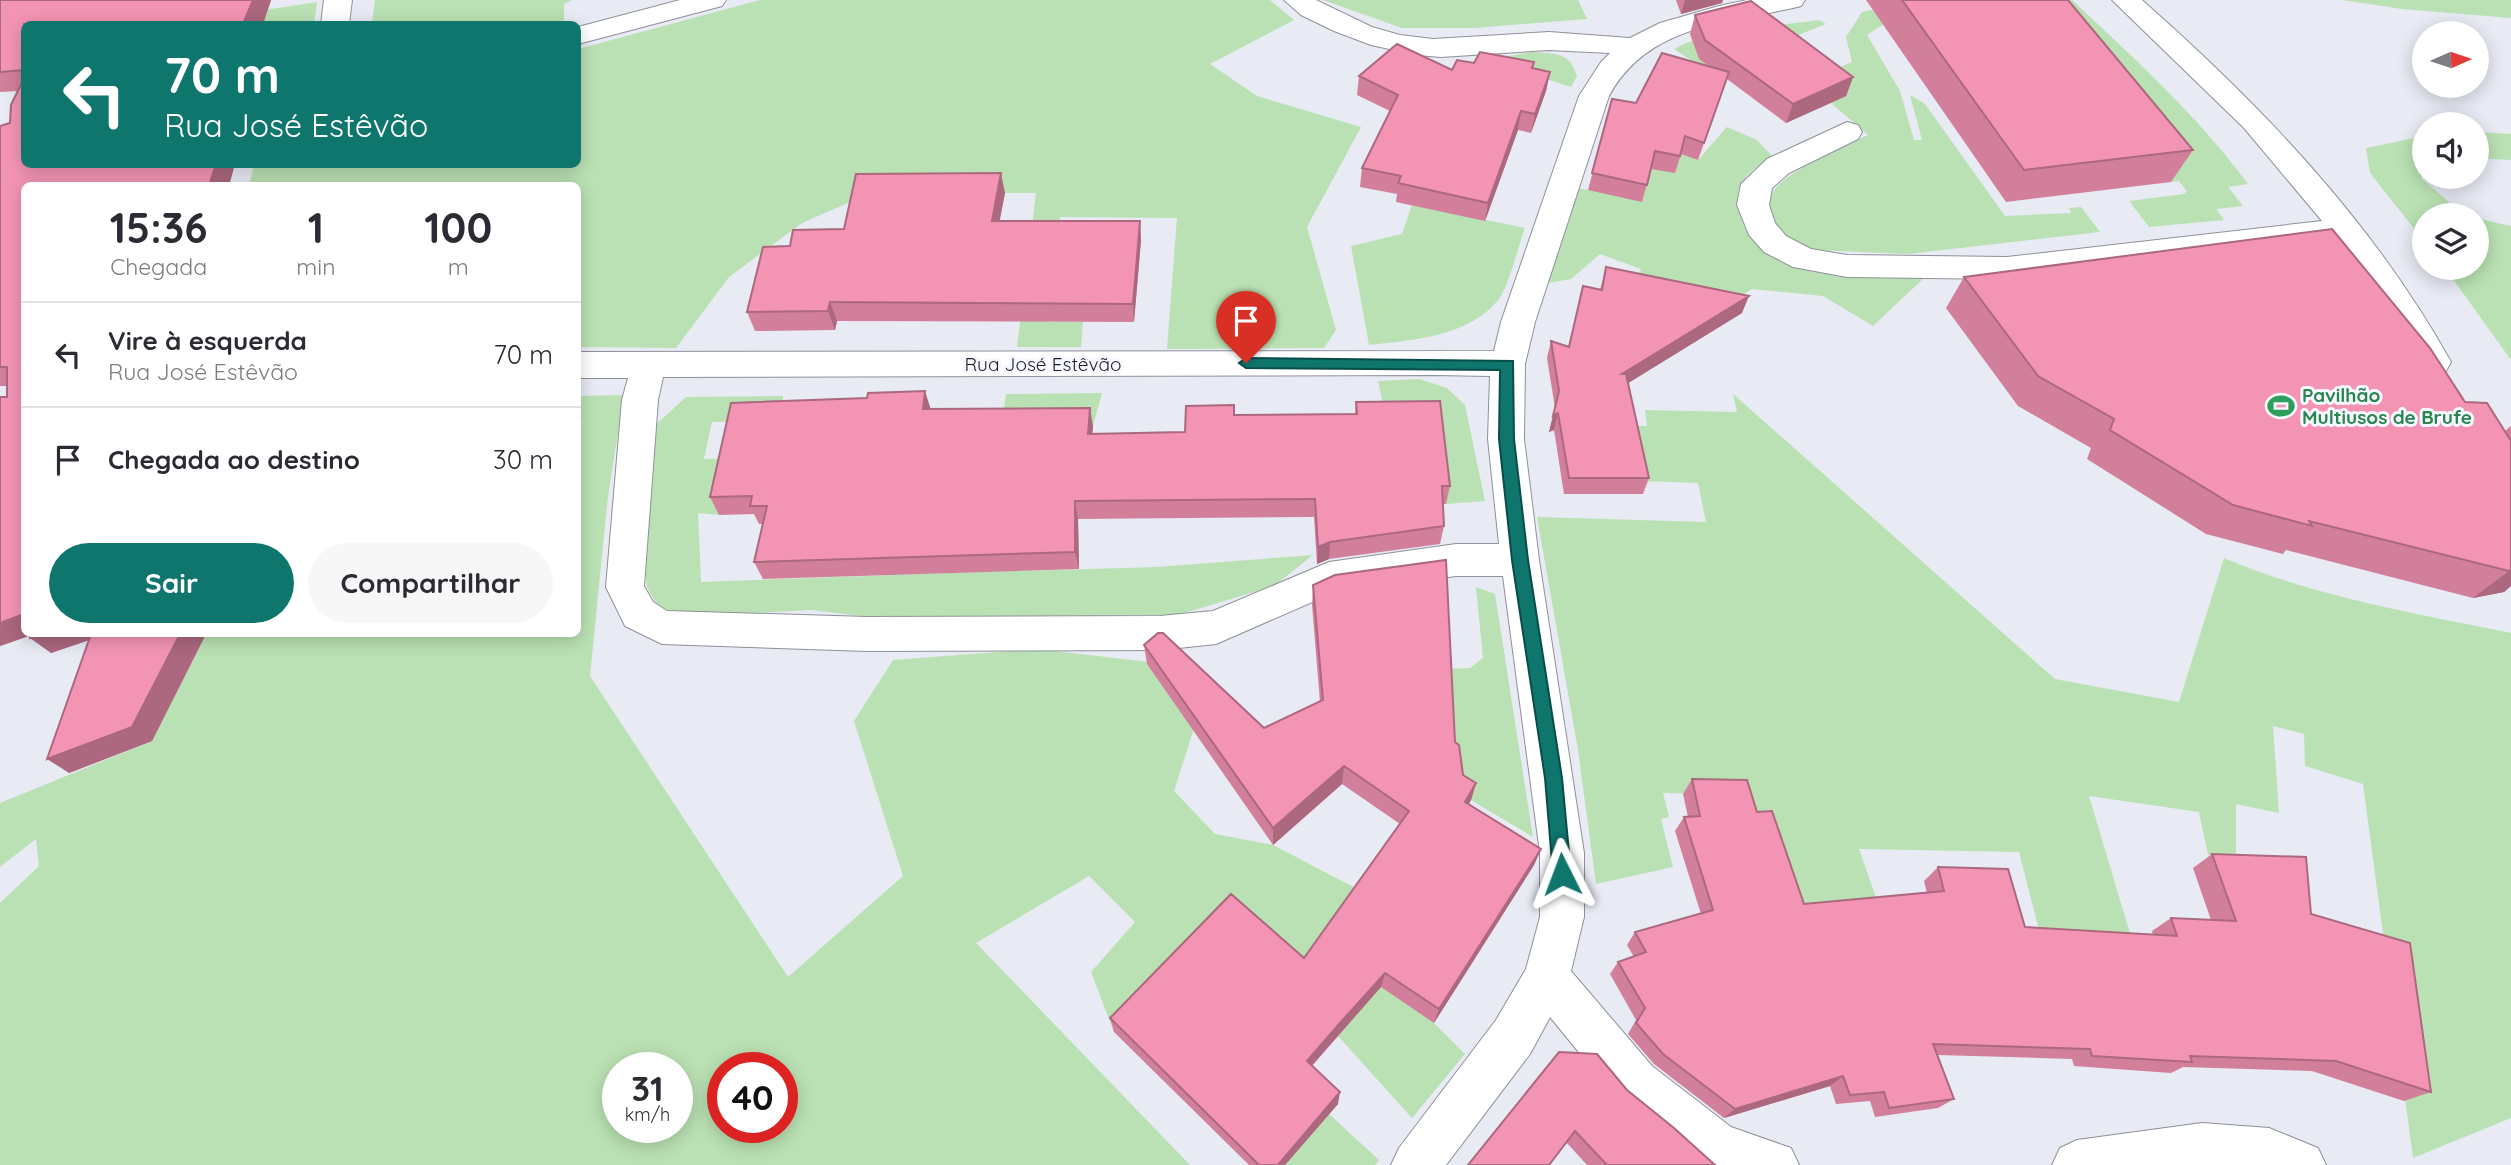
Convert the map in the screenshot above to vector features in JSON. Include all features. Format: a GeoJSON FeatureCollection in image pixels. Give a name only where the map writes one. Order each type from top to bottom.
{"type":"FeatureCollection","features":[{"type":"Feature","properties":{"kind":"street"},"geometry":{"type":"LineString","coordinates":[[335,21],[338,0]]}},
{"type":"Feature","properties":{"kind":"street"},"geometry":{"type":"LineString","coordinates":[[581,35],[712,0]]}},
{"type":"Feature","properties":{"kind":"street"},"geometry":{"type":"LineString","coordinates":[[1298,0],[1347,26],[1392,41],[1431,48],[1559,41],[1635,47]]}},
{"type":"Feature","properties":{"kind":"street"},"geometry":{"type":"LineString","coordinates":[[1416,1165],[1513,1037],[1547,977],[1562,917],[1562,853],[1520,560],[1506,439],[1508,364],[1518,322],[1594,96],[1612,67],[1635,47],[1665,31],[1699,19],[1791,0]]}},
{"type":"Feature","properties":{"kind":"street"},"geometry":{"type":"LineString","coordinates":[[2126,0],[2181,50],[2294,165],[2344,229],[2393,299],[2451,390]]}},
{"type":"Feature","properties":{"kind":"street"},"geometry":{"type":"LineString","coordinates":[[1847,132],[1778,166],[1757,184],[1754,205],[1760,227],[1775,244],[1804,259],[1847,266],[2007,268],[2344,229]]}},
{"type":"Feature","properties":{"kind":"street","name":"Rua José Estêvão"},"geometry":{"type":"LineString","coordinates":[[581,365],[1508,364]]}},
{"type":"Feature","properties":{"kind":"street"},"geometry":{"type":"LineString","coordinates":[[649,365],[640,400],[625,587],[639,614],[662,627],[867,634],[1160,633],[1216,627],[1329,578],[1457,560],[1520,560]]}},
{"type":"Feature","properties":{"kind":"street"},"geometry":{"type":"LineString","coordinates":[[1547,977],[1635,1083],[1718,1148],[1774,1165]]}},
{"type":"Feature","properties":{"kind":"street"},"geometry":{"type":"LineString","coordinates":[[2077,1165],[2202,1148],[2269,1153],[2301,1165]]}},
{"type":"Feature","properties":{"kind":"green space"},"geometry":{"type":"Polygon","coordinates":[[[375,0],[572,0],[564,4],[564,20],[560,21],[372,21],[375,0]]]}},
{"type":"Feature","properties":{"kind":"green space"},"geometry":{"type":"Polygon","coordinates":[[[760,0],[1270,0],[1294,20],[1210,64],[1257,96],[1361,127],[1307,227],[1336,330],[1324,348],[1167,349],[1177,218],[1060,217],[1048,322],[1083,322],[1081,347],[1017,347],[1036,193],[897,193],[898,181],[802,223],[729,277],[676,348],[581,347],[581,182],[250,182],[253,168],[581,168],[581,48],[760,0]]]}},
{"type":"Feature","properties":{"kind":"green space"},"geometry":{"type":"Polygon","coordinates":[[[1323,0],[1578,0],[1587,19],[1474,28],[1402,28],[1323,0]]]}},
{"type":"Feature","properties":{"kind":"green space"},"geometry":{"type":"Polygon","coordinates":[[[1921,0],[1867,35],[1900,91],[1914,140],[1922,140],[1910,95],[1925,104],[2005,216],[2071,213],[2069,208],[2081,207],[2100,232],[1908,254],[1815,250],[1787,239],[1773,227],[1770,202],[1777,186],[1800,169],[1868,135],[1831,103],[1845,96],[1819,76],[1852,62],[1846,37],[1862,12],[1921,0]]]}},
{"type":"Feature","properties":{"kind":"green space"},"geometry":{"type":"Polygon","coordinates":[[[2016,0],[2072,0],[2164,88],[2229,159],[2248,184],[2228,187],[2243,206],[2216,209],[2224,220],[2149,227],[2129,201],[2184,194],[2187,191],[2179,181],[2171,182],[2016,0]]]}},
{"type":"Feature","properties":{"kind":"green space"},"geometry":{"type":"Polygon","coordinates":[[[2342,0],[2511,0],[2511,18],[2402,9],[2342,0]]]}},
{"type":"Feature","properties":{"kind":"green space"},"geometry":{"type":"Polygon","coordinates":[[[317,2],[314,21],[262,21],[265,10],[317,2]]]}},
{"type":"Feature","properties":{"kind":"green space"},"geometry":{"type":"Polygon","coordinates":[[[1819,20],[1826,24],[1722,65],[1698,65],[1674,49],[1688,42],[1724,33],[1819,20]]]}},
{"type":"Feature","properties":{"kind":"green space"},"geometry":{"type":"Polygon","coordinates":[[[1532,52],[1560,55],[1570,62],[1577,76],[1571,87],[1487,60],[1532,52]]]}},
{"type":"Feature","properties":{"kind":"green space"},"geometry":{"type":"Polygon","coordinates":[[[1727,127],[1757,140],[1772,156],[1749,173],[1738,194],[1740,214],[1752,237],[1770,254],[1793,265],[1818,272],[1846,276],[1924,278],[1873,326],[1823,296],[1752,289],[1720,309],[1634,291],[1641,269],[1600,254],[1571,279],[1548,283],[1578,188],[1588,190],[1650,168],[1680,153],[1698,160],[1727,127]]]}},
{"type":"Feature","properties":{"kind":"green space"},"geometry":{"type":"Polygon","coordinates":[[[2489,133],[2511,134],[2511,160],[2489,159],[2489,133]]]}},
{"type":"Feature","properties":{"kind":"green space"},"geometry":{"type":"Polygon","coordinates":[[[2412,138],[2412,189],[2434,189],[2450,203],[2412,203],[2412,226],[2370,173],[2366,148],[2412,138]]]}},
{"type":"Feature","properties":{"kind":"green space"},"geometry":{"type":"Polygon","coordinates":[[[1412,205],[1525,228],[1510,276],[1499,299],[1487,312],[1472,322],[1439,334],[1369,345],[1351,246],[1402,234],[1412,205]]]}},
{"type":"Feature","properties":{"kind":"green space"},"geometry":{"type":"Polygon","coordinates":[[[2489,221],[2511,226],[2511,360],[2454,280],[2489,280],[2489,221]]]}},
{"type":"Feature","properties":{"kind":"green space"},"geometry":{"type":"Polygon","coordinates":[[[1419,379],[1447,388],[1465,405],[1485,501],[1446,504],[1387,420],[1378,381],[1419,379]]]}},
{"type":"Feature","properties":{"kind":"green space"},"geometry":{"type":"Polygon","coordinates":[[[1102,393],[1093,426],[1021,571],[1156,567],[1313,555],[1274,586],[1178,615],[869,617],[812,610],[712,615],[661,612],[647,587],[642,541],[649,431],[686,397],[783,396],[782,420],[712,422],[704,459],[731,458],[719,515],[698,513],[701,582],[979,572],[1006,394],[1102,393]]]}},
{"type":"Feature","properties":{"kind":"green space"},"geometry":{"type":"Polygon","coordinates":[[[1733,394],[2055,679],[2179,702],[2224,558],[2329,594],[2511,633],[2511,1118],[2413,1158],[2363,784],[2305,766],[2304,734],[2273,726],[2279,813],[2236,804],[2236,856],[2208,855],[2199,812],[2089,796],[2134,947],[2042,942],[2019,852],[1859,849],[1880,909],[1792,917],[1752,795],[1663,793],[1669,817],[1661,819],[1673,867],[1596,884],[1578,750],[1537,517],[1706,522],[1698,483],[1640,481],[1628,426],[1647,426],[1645,410],[1737,412],[1733,394]]]}},
{"type":"Feature","properties":{"kind":"green space"},"geometry":{"type":"Polygon","coordinates":[[[624,395],[608,496],[590,676],[788,977],[903,876],[854,721],[893,660],[1037,649],[1175,665],[1206,691],[1174,791],[1215,834],[1273,845],[1361,891],[1434,1023],[1465,1054],[1412,1118],[1338,1036],[1232,910],[1114,1032],[1091,972],[1135,922],[1089,876],[976,943],[1190,1165],[0,1165],[0,903],[39,866],[36,839],[0,867],[0,803],[152,741],[204,637],[581,637],[581,396],[624,395]]]}},
{"type":"Feature","properties":{"kind":"green space"},"geometry":{"type":"Polygon","coordinates":[[[1476,587],[1495,594],[1533,837],[1471,800],[1376,710],[1446,669],[1470,668],[1483,658],[1476,587]]]}},
{"type":"Feature","properties":{"kind":"green space"},"geometry":{"type":"Polygon","coordinates":[[[1329,1114],[1379,1160],[1375,1165],[1285,1165],[1329,1114]]]}},
{"type":"Feature","properties":{"kind":"building"},"geometry":{"type":"Polygon","coordinates":[[[0,0],[253,0],[244,21],[21,21],[21,70],[0,72],[0,0]]]}},
{"type":"Feature","properties":{"kind":"building"},"geometry":{"type":"Polygon","coordinates":[[[1902,0],[2068,0],[2193,150],[2024,170],[1902,0]]]}},
{"type":"Feature","properties":{"kind":"building"},"geometry":{"type":"Polygon","coordinates":[[[1751,1],[1853,77],[1793,104],[1705,40],[1695,15],[1751,1]]]}},
{"type":"Feature","properties":{"kind":"building"},"geometry":{"type":"Polygon","coordinates":[[[1397,44],[1452,70],[1457,60],[1474,63],[1480,52],[1534,62],[1532,68],[1550,72],[1535,114],[1521,111],[1488,203],[1398,183],[1401,176],[1362,168],[1398,95],[1359,76],[1397,44]]]}},
{"type":"Feature","properties":{"kind":"building"},"geometry":{"type":"Polygon","coordinates":[[[1662,53],[1729,72],[1704,143],[1685,136],[1680,156],[1655,151],[1647,185],[1592,173],[1612,99],[1636,103],[1662,53]]]}},
{"type":"Feature","properties":{"kind":"building"},"geometry":{"type":"Polygon","coordinates":[[[21,84],[21,168],[215,168],[210,182],[21,182],[21,615],[0,623],[0,397],[7,397],[7,367],[0,367],[0,126],[10,123],[11,105],[21,84]]]}},
{"type":"Feature","properties":{"kind":"building"},"geometry":{"type":"Polygon","coordinates":[[[1001,173],[992,221],[1140,221],[1133,304],[830,302],[828,311],[747,312],[763,247],[790,246],[793,230],[844,229],[856,174],[1001,173]]]}},
{"type":"Feature","properties":{"kind":"building"},"geometry":{"type":"Polygon","coordinates":[[[2332,229],[2430,348],[2465,402],[2487,403],[2511,441],[2511,570],[2309,521],[2312,526],[2233,505],[2110,430],[2114,419],[2038,376],[1964,277],[2332,229]]]}},
{"type":"Feature","properties":{"kind":"building"},"geometry":{"type":"Polygon","coordinates":[[[1606,267],[1749,296],[1622,374],[1626,374],[1649,478],[1569,478],[1558,413],[1553,416],[1559,391],[1551,341],[1569,347],[1583,286],[1602,290],[1606,267]]]}},
{"type":"Feature","properties":{"kind":"building"},"geometry":{"type":"Polygon","coordinates":[[[925,391],[923,409],[1090,408],[1088,434],[1185,432],[1186,406],[1234,405],[1234,415],[1357,414],[1356,402],[1440,401],[1450,486],[1442,486],[1444,526],[1330,542],[1318,547],[1315,499],[1075,501],[1075,552],[754,562],[767,506],[750,506],[752,496],[710,497],[731,403],[867,398],[868,393],[925,391]]]}},
{"type":"Feature","properties":{"kind":"building"},"geometry":{"type":"Polygon","coordinates":[[[1446,560],[1455,742],[1459,745],[1463,775],[1476,783],[1465,802],[1541,849],[1439,1009],[1385,973],[1340,1023],[1307,1061],[1340,1092],[1278,1165],[1259,1165],[1110,1018],[1231,894],[1304,958],[1409,811],[1344,766],[1273,828],[1144,645],[1158,633],[1163,633],[1264,728],[1323,700],[1313,585],[1335,575],[1446,560]]]}},
{"type":"Feature","properties":{"kind":"building"},"geometry":{"type":"Polygon","coordinates":[[[90,637],[178,637],[132,727],[47,759],[90,637]]]}},
{"type":"Feature","properties":{"kind":"building"},"geometry":{"type":"Polygon","coordinates":[[[1692,779],[1747,780],[1757,812],[1772,811],[1804,904],[1944,891],[1938,867],[2008,869],[2025,927],[2177,936],[2171,918],[2236,921],[2212,854],[2306,857],[2311,914],[2410,943],[2431,1092],[2336,1061],[2190,1056],[2192,1062],[2092,1056],[2090,1049],[1933,1044],[1954,1099],[1889,1108],[1884,1092],[1850,1095],[1843,1076],[1735,1109],[1663,1054],[1636,1023],[1645,1008],[1618,962],[1646,952],[1635,932],[1713,910],[1684,817],[1700,816],[1692,779]]]}},
{"type":"Feature","properties":{"kind":"building"},"geometry":{"type":"Polygon","coordinates":[[[1559,1052],[1597,1054],[1627,1090],[1715,1165],[1607,1165],[1575,1131],[1549,1165],[1468,1165],[1559,1052]]]}},
{"type":"Feature","properties":{"kind":"place","name":"Pavilhão Multiusos de Brufe"},"geometry":{"type":"Point","coordinates":[2281,406]}},
{"type":"Feature","properties":{"kind":"route"},"geometry":{"type":"LineString","coordinates":[[1246,363],[1508,364],[1506,439],[1520,560],[1554,778],[1562,874]]}}]}
